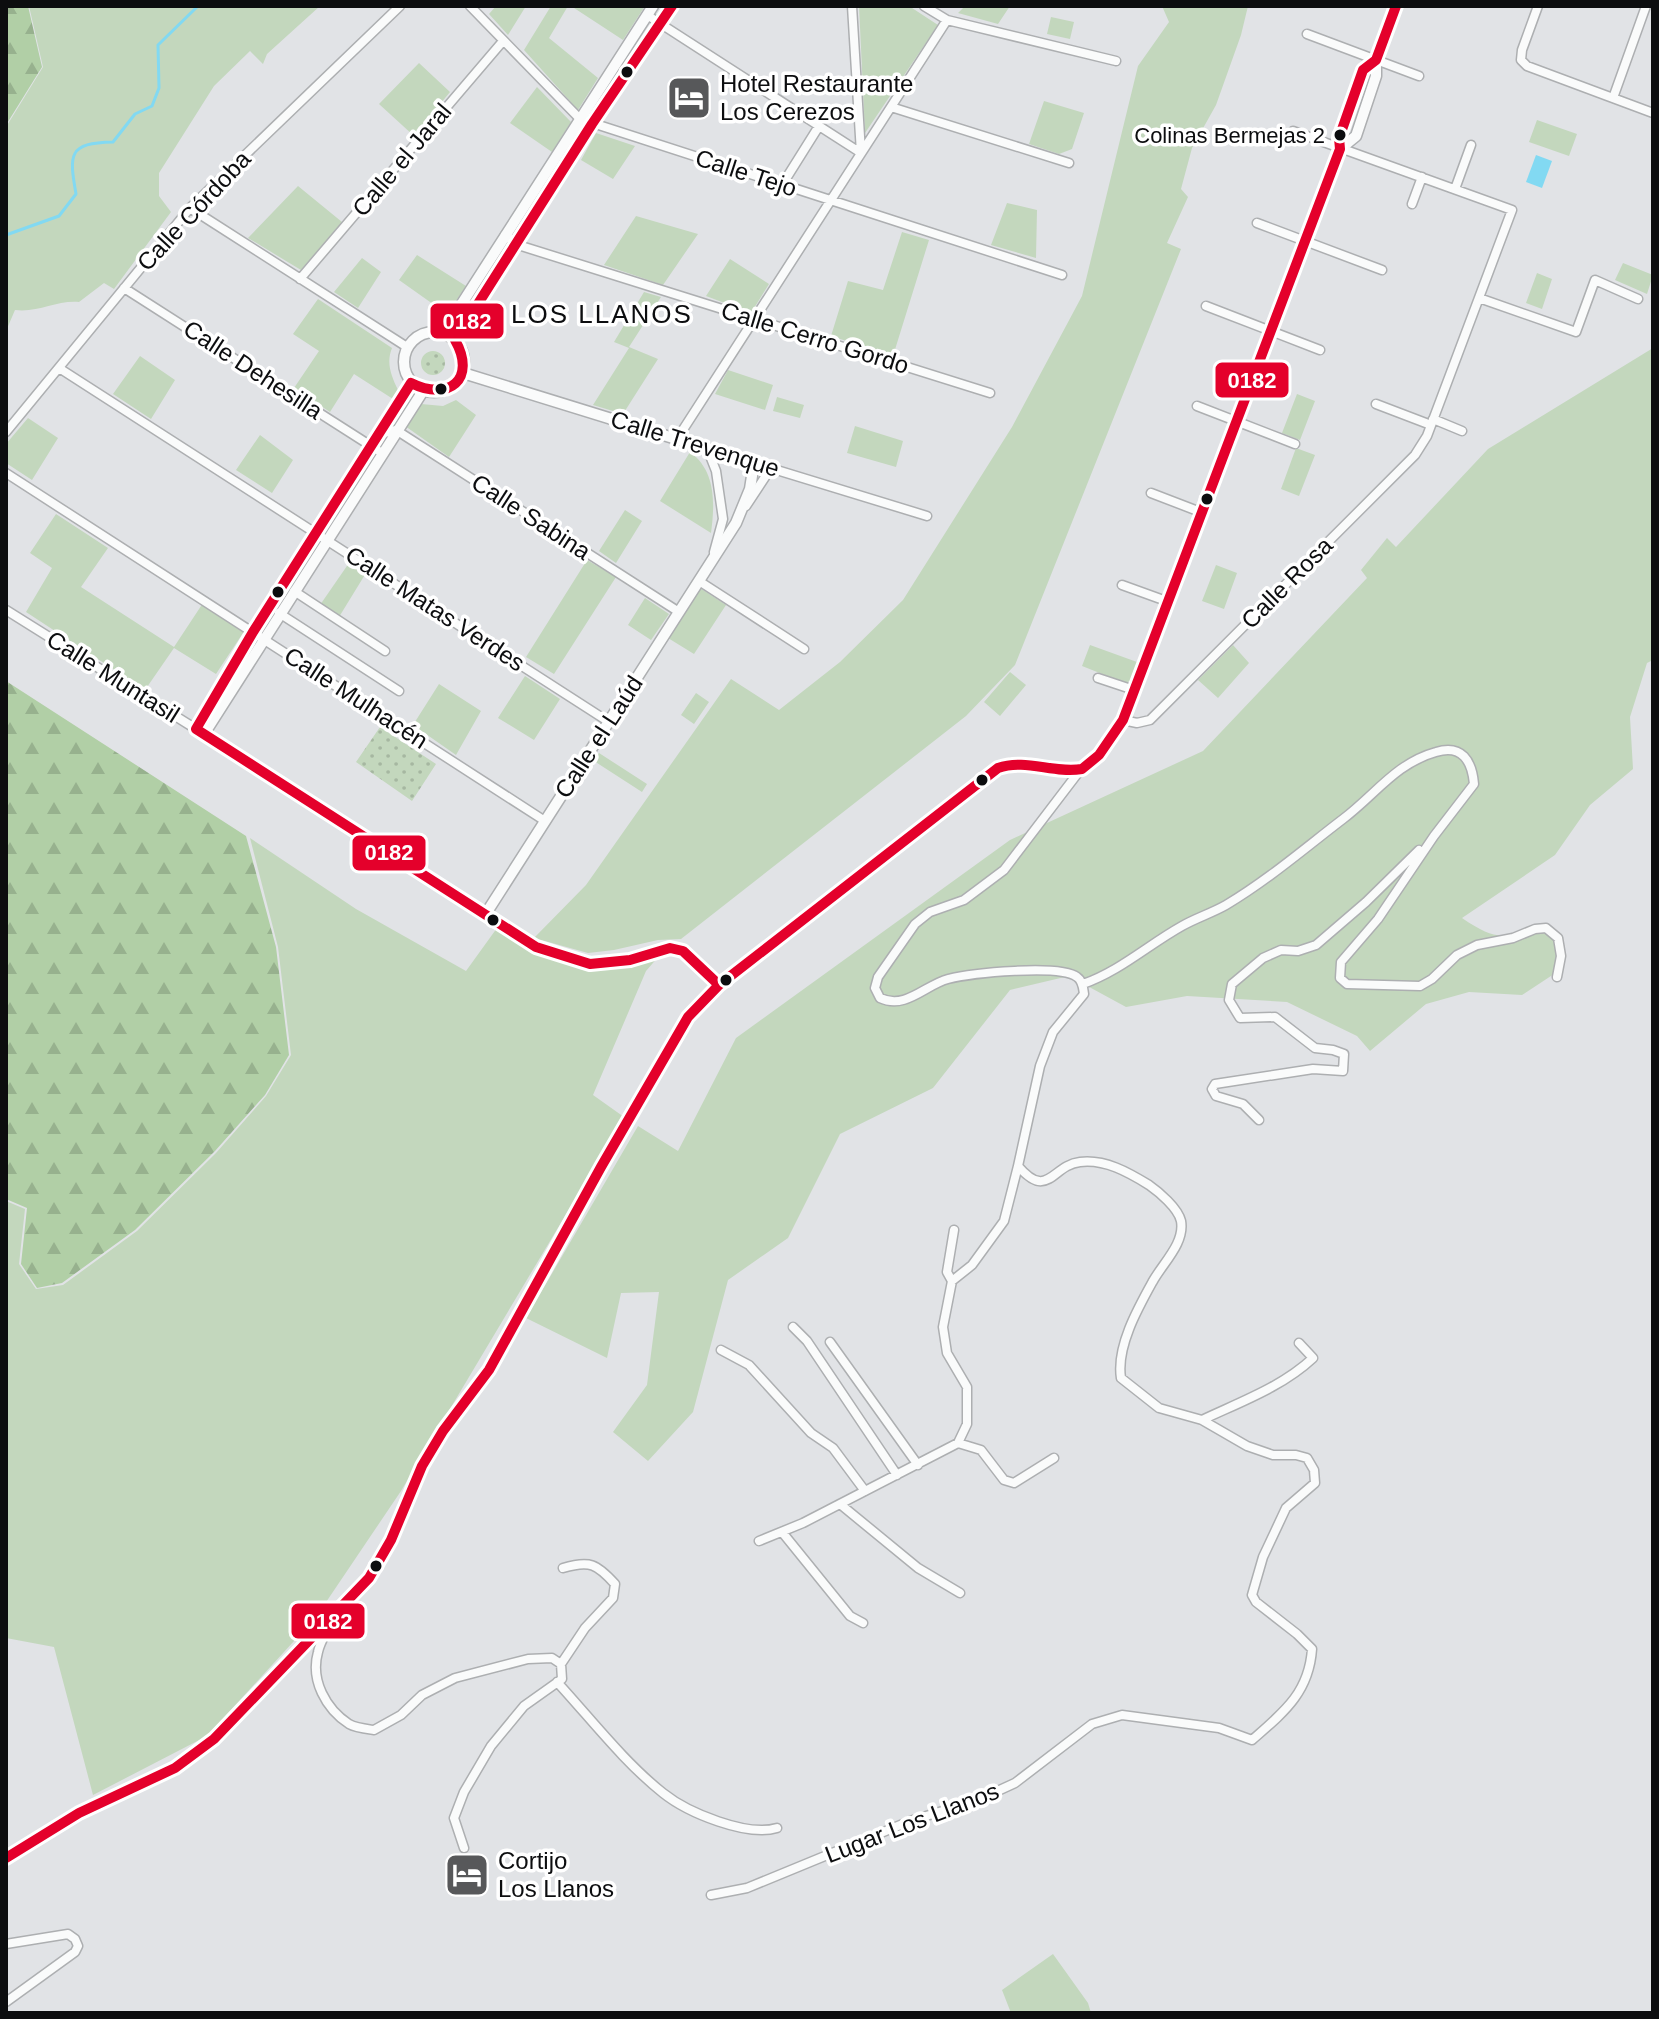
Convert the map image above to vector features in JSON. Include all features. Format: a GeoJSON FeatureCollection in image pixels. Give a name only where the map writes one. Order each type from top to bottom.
{"type":"FeatureCollection","features":[{"type":"Feature","properties":{"kind":"street","name":"Calle Córdoba"},"geometry":{"type":"LineString","coordinates":[[6,432],[190,208],[400,6]]}},
{"type":"Feature","properties":{"kind":"street","name":"Calle Tejo"},"geometry":{"type":"LineString","coordinates":[[470,6],[580,119],[1062,275]]}},
{"type":"Feature","properties":{"kind":"street"},"geometry":{"type":"LineString","coordinates":[[455,340],[592,124],[672,6]]}},
{"type":"Feature","properties":{"kind":"street"},"geometry":{"type":"LineString","coordinates":[[852,6],[861,153]]}},
{"type":"Feature","properties":{"kind":"street"},"geometry":{"type":"LineString","coordinates":[[924,6],[947,20],[1116,61]]}},
{"type":"Feature","properties":{"kind":"street"},"geometry":{"type":"LineString","coordinates":[[952,1281],[972,1265],[1004,1221],[1040,1066],[1053,1032],[1084,994],[1083,984],[1079,978],[1067,973],[1044,971],[970,975],[947,979],[909,999],[891,1002],[880,998],[875,988],[878,977],[915,924],[930,912],[974,894],[1004,870],[1081,769],[1092,762],[1123,720],[1340,149],[1356,136],[1376,76],[1376,60],[1396,6]]}},
{"type":"Feature","properties":{"kind":"street"},"geometry":{"type":"LineString","coordinates":[[1538,6],[1522,50],[1521,60],[1527,66],[1653,113]]}},
{"type":"Feature","properties":{"kind":"street"},"geometry":{"type":"LineString","coordinates":[[1613,98],[1646,6]]}},
{"type":"Feature","properties":{"kind":"street"},"geometry":{"type":"LineString","coordinates":[[443,333],[650,11],[660,23],[861,153]]}},
{"type":"Feature","properties":{"kind":"street"},"geometry":{"type":"LineString","coordinates":[[677,439],[947,20]]}},
{"type":"Feature","properties":{"kind":"street"},"geometry":{"type":"LineString","coordinates":[[1307,34],[1419,76]]}},
{"type":"Feature","properties":{"kind":"street","name":"Calle el Jaral"},"geometry":{"type":"LineString","coordinates":[[300,279],[503,41]]}},
{"type":"Feature","properties":{"kind":"street"},"geometry":{"type":"LineString","coordinates":[[891,107],[1069,163]]}},
{"type":"Feature","properties":{"kind":"street"},"geometry":{"type":"LineString","coordinates":[[782,185],[819,126]]}},
{"type":"Feature","properties":{"kind":"street"},"geometry":{"type":"LineString","coordinates":[[1293,131],[1455,189],[1471,145]]}},
{"type":"Feature","properties":{"kind":"street"},"geometry":{"type":"LineString","coordinates":[[1412,204],[1422,177]]}},
{"type":"Feature","properties":{"kind":"street","name":"Calle Rosa"},"geometry":{"type":"LineString","coordinates":[[1123,720],[1137,723],[1150,720],[1415,455],[1432,422],[1512,210],[1455,189]]}},
{"type":"Feature","properties":{"kind":"street"},"geometry":{"type":"LineString","coordinates":[[190,208],[407,347]]}},
{"type":"Feature","properties":{"kind":"street"},"geometry":{"type":"LineString","coordinates":[[1257,223],[1382,270]]}},
{"type":"Feature","properties":{"kind":"street","name":"Calle Cerro Gordo"},"geometry":{"type":"LineString","coordinates":[[505,235],[518,245],[990,393]]}},
{"type":"Feature","properties":{"kind":"street"},"geometry":{"type":"LineString","coordinates":[[1479,298],[1576,332],[1595,280],[1638,299]]}},
{"type":"Feature","properties":{"kind":"street","name":"Calle Dehesilla"},"geometry":{"type":"LineString","coordinates":[[124,288],[377,450]]}},
{"type":"Feature","properties":{"kind":"street"},"geometry":{"type":"LineString","coordinates":[[1206,306],[1320,350]]}},
{"type":"Feature","properties":{"kind":"street"},"geometry":{"type":"LineString","coordinates":[[443,333],[455,340],[463,356],[463,373],[451,388],[442,392],[423,391],[411,383],[404,369],[407,347],[418,336],[443,333]]}},
{"type":"Feature","properties":{"kind":"street","name":"Calle Matas Verdes"},"geometry":{"type":"LineString","coordinates":[[59,368],[609,722]]}},
{"type":"Feature","properties":{"kind":"street","name":"Calle Trevenque"},"geometry":{"type":"LineString","coordinates":[[463,373],[927,516]]}},
{"type":"Feature","properties":{"kind":"street"},"geometry":{"type":"LineString","coordinates":[[200,731],[327,539],[377,450],[380,434],[411,383]]}},
{"type":"Feature","properties":{"kind":"street"},"geometry":{"type":"LineString","coordinates":[[200,731],[253,632],[316,532],[423,391]]}},
{"type":"Feature","properties":{"kind":"street"},"geometry":{"type":"LineString","coordinates":[[1376,404],[1462,431]]}},
{"type":"Feature","properties":{"kind":"street"},"geometry":{"type":"LineString","coordinates":[[1197,406],[1295,444]]}},
{"type":"Feature","properties":{"kind":"street"},"geometry":{"type":"LineString","coordinates":[[380,434],[396,430]]}},
{"type":"Feature","properties":{"kind":"street","name":"Calle Sabina"},"geometry":{"type":"LineString","coordinates":[[396,430],[679,612]]}},
{"type":"Feature","properties":{"kind":"street","name":"Calle el Laúd"},"geometry":{"type":"LineString","coordinates":[[707,448],[716,471],[723,519],[713,558]]}},
{"type":"Feature","properties":{"kind":"street","name":"Calle el Laúd"},"geometry":{"type":"LineString","coordinates":[[741,513],[750,489],[754,463]]}},
{"type":"Feature","properties":{"kind":"street","name":"Calle el Laúd"},"geometry":{"type":"LineString","coordinates":[[485,915],[771,468]]}},
{"type":"Feature","properties":{"kind":"street","name":"Calle Mulhacén"},"geometry":{"type":"LineString","coordinates":[[6,473],[545,821]]}},
{"type":"Feature","properties":{"kind":"street"},"geometry":{"type":"LineString","coordinates":[[1151,493],[1203,513]]}},
{"type":"Feature","properties":{"kind":"street"},"geometry":{"type":"LineString","coordinates":[[699,581],[804,649]]}},
{"type":"Feature","properties":{"kind":"street"},"geometry":{"type":"LineString","coordinates":[[1122,585],[1169,602]]}},
{"type":"Feature","properties":{"kind":"street"},"geometry":{"type":"LineString","coordinates":[[294,591],[385,651]]}},
{"type":"Feature","properties":{"kind":"street","name":"Calle Muntasil"},"geometry":{"type":"LineString","coordinates":[[6,610],[536,947],[580,962],[617,962],[670,948],[683,951],[719,985]]}},
{"type":"Feature","properties":{"kind":"street"},"geometry":{"type":"LineString","coordinates":[[279,613],[399,691]]}},
{"type":"Feature","properties":{"kind":"street"},"geometry":{"type":"LineString","coordinates":[[1098,678],[1134,690]]}},
{"type":"Feature","properties":{"kind":"street"},"geometry":{"type":"LineString","coordinates":[[1083,984],[1106,976],[1182,926],[1222,907],[1253,887],[1350,814],[1390,775],[1413,761],[1439,751],[1452,751],[1466,757],[1472,767],[1474,784],[1434,836],[1378,919],[1341,962],[1340,978],[1347,984],[1420,986],[1457,955],[1477,945],[1546,928],[1558,938],[1561,956],[1557,977]]}},
{"type":"Feature","properties":{"kind":"street"},"geometry":{"type":"LineString","coordinates":[[6,1858],[79,1813],[175,1768],[205,1747],[369,1578],[391,1540],[422,1466],[443,1431],[489,1370],[688,1017],[719,985],[998,768],[1015,763],[1081,769]]}},
{"type":"Feature","properties":{"kind":"street"},"geometry":{"type":"LineString","coordinates":[[1259,1120],[1243,1104],[1216,1096],[1212,1089],[1215,1084],[1313,1069],[1343,1071],[1344,1054],[1315,1048],[1275,1017],[1240,1018],[1229,1000],[1232,984],[1263,958],[1281,950],[1298,951],[1316,945],[1434,836]]}},
{"type":"Feature","properties":{"kind":"street","name":"Lugar Los Llanos"},"geometry":{"type":"LineString","coordinates":[[711,1895],[747,1888],[910,1821],[978,1800],[1015,1783],[1092,1724],[1122,1715],[1219,1728],[1252,1740],[1285,1712],[1305,1683],[1311,1666],[1312,1649],[1256,1602],[1252,1595],[1263,1557],[1286,1508],[1315,1483],[1314,1470],[1307,1458],[1273,1455],[1247,1446],[1202,1420],[1159,1408],[1121,1378],[1119,1365],[1139,1309],[1154,1279],[1176,1248],[1182,1223],[1178,1213],[1152,1186],[1097,1161],[1075,1162],[1055,1177],[1042,1181],[1029,1179],[1018,1166]]}},
{"type":"Feature","properties":{"kind":"street"},"geometry":{"type":"LineString","coordinates":[[759,1541],[840,1504],[958,1443],[967,1424],[967,1387],[947,1353],[943,1327],[952,1281],[947,1272],[954,1230]]}},
{"type":"Feature","properties":{"kind":"street"},"geometry":{"type":"LineString","coordinates":[[793,1327],[807,1341],[897,1475]]}},
{"type":"Feature","properties":{"kind":"street"},"geometry":{"type":"LineString","coordinates":[[830,1342],[918,1465]]}},
{"type":"Feature","properties":{"kind":"street"},"geometry":{"type":"LineString","coordinates":[[1202,1420],[1274,1386],[1301,1369],[1313,1358],[1299,1343]]}},
{"type":"Feature","properties":{"kind":"street"},"geometry":{"type":"LineString","coordinates":[[721,1350],[749,1365],[811,1433],[833,1448],[865,1491]]}},
{"type":"Feature","properties":{"kind":"street"},"geometry":{"type":"LineString","coordinates":[[958,1443],[981,1450],[1004,1480],[1014,1483],[1054,1458]]}},
{"type":"Feature","properties":{"kind":"street"},"geometry":{"type":"LineString","coordinates":[[840,1504],[918,1568],[960,1593]]}},
{"type":"Feature","properties":{"kind":"street"},"geometry":{"type":"LineString","coordinates":[[782,1532],[850,1616],[863,1623]]}},
{"type":"Feature","properties":{"kind":"street"},"geometry":{"type":"LineString","coordinates":[[464,1848],[454,1818],[464,1792],[491,1746],[524,1706],[562,1679],[561,1664],[585,1628],[613,1598],[615,1584],[600,1567],[581,1563],[563,1568]]}},
{"type":"Feature","properties":{"kind":"street"},"geometry":{"type":"LineString","coordinates":[[333,1618],[317,1652],[318,1687],[323,1697],[351,1725],[362,1728],[374,1730],[401,1715],[422,1695],[455,1678],[528,1659],[552,1658],[561,1664]]}},
{"type":"Feature","properties":{"kind":"street"},"geometry":{"type":"LineString","coordinates":[[557,1682],[665,1795],[717,1822],[762,1832],[777,1828]]}},
{"type":"Feature","properties":{"kind":"street"},"geometry":{"type":"LineString","coordinates":[[6,1944],[68,1934],[78,1946],[75,1952],[6,2002]]}},
{"type":"Feature","properties":{"kind":"green space"},"geometry":{"type":"Polygon","coordinates":[[[6,6],[28,6],[42,67],[6,125],[6,6]]]}},
{"type":"Feature","properties":{"kind":"green space"},"geometry":{"type":"Polygon","coordinates":[[[29,6],[320,6],[267,54],[263,64],[250,51],[214,86],[159,173],[159,196],[171,212],[114,289],[104,283],[79,302],[15,310],[6,331],[6,127],[43,67],[29,6]]]}},
{"type":"Feature","properties":{"kind":"green space"},"geometry":{"type":"Polygon","coordinates":[[[496,6],[526,6],[508,35],[489,14],[496,6]]]}},
{"type":"Feature","properties":{"kind":"green space"},"geometry":{"type":"Polygon","coordinates":[[[551,6],[568,6],[549,38],[598,78],[578,110],[524,50],[551,6]]]}},
{"type":"Feature","properties":{"kind":"green space"},"geometry":{"type":"Polygon","coordinates":[[[571,6],[645,6],[623,40],[571,6]]]}},
{"type":"Feature","properties":{"kind":"green space"},"geometry":{"type":"Polygon","coordinates":[[[859,6],[909,6],[938,25],[865,133],[859,6]]]}},
{"type":"Feature","properties":{"kind":"green space"},"geometry":{"type":"Polygon","coordinates":[[[965,6],[1010,6],[998,24],[958,13],[965,6]]]}},
{"type":"Feature","properties":{"kind":"green space"},"geometry":{"type":"Polygon","coordinates":[[[1162,6],[1248,6],[1216,105],[1192,148],[1181,189],[1188,197],[1167,243],[1181,249],[1015,665],[966,716],[681,939],[658,940],[588,953],[534,938],[586,885],[731,679],[779,710],[840,662],[903,600],[1012,427],[1082,296],[1138,66],[1169,22],[1162,6]]]}},
{"type":"Feature","properties":{"kind":"green space"},"geometry":{"type":"Polygon","coordinates":[[[1051,17],[1074,22],[1070,39],[1047,34],[1051,17]]]}},
{"type":"Feature","properties":{"kind":"green space"},"geometry":{"type":"Polygon","coordinates":[[[419,63],[450,92],[414,136],[379,104],[419,63]]]}},
{"type":"Feature","properties":{"kind":"green space"},"geometry":{"type":"Polygon","coordinates":[[[537,87],[571,122],[552,152],[510,123],[537,87]]]}},
{"type":"Feature","properties":{"kind":"green space"},"geometry":{"type":"Polygon","coordinates":[[[1044,101],[1084,113],[1072,149],[1059,154],[1029,144],[1044,101]]]}},
{"type":"Feature","properties":{"kind":"green space"},"geometry":{"type":"Polygon","coordinates":[[[1537,120],[1577,134],[1569,156],[1529,142],[1537,120]]]}},
{"type":"Feature","properties":{"kind":"green space"},"geometry":{"type":"Polygon","coordinates":[[[596,133],[635,146],[613,179],[581,160],[596,133]]]}},
{"type":"Feature","properties":{"kind":"green space"},"geometry":{"type":"Polygon","coordinates":[[[298,186],[342,222],[301,270],[248,238],[298,186]]]}},
{"type":"Feature","properties":{"kind":"green space"},"geometry":{"type":"Polygon","coordinates":[[[1007,203],[1037,210],[1036,258],[991,245],[1007,203]]]}},
{"type":"Feature","properties":{"kind":"green space"},"geometry":{"type":"Polygon","coordinates":[[[636,216],[698,234],[663,285],[604,265],[636,216]]]}},
{"type":"Feature","properties":{"kind":"green space"},"geometry":{"type":"Polygon","coordinates":[[[902,232],[929,240],[893,356],[831,336],[848,281],[883,290],[902,232]]]}},
{"type":"Feature","properties":{"kind":"green space"},"geometry":{"type":"Polygon","coordinates":[[[417,255],[466,286],[447,314],[399,280],[417,255]]]}},
{"type":"Feature","properties":{"kind":"green space"},"geometry":{"type":"Polygon","coordinates":[[[362,258],[381,272],[358,308],[334,292],[362,258]]]}},
{"type":"Feature","properties":{"kind":"green space"},"geometry":{"type":"Polygon","coordinates":[[[730,259],[769,284],[751,313],[706,296],[730,259]]]}},
{"type":"Feature","properties":{"kind":"green space"},"geometry":{"type":"Polygon","coordinates":[[[1623,263],[1653,275],[1647,294],[1615,280],[1623,263]]]}},
{"type":"Feature","properties":{"kind":"green space"},"geometry":{"type":"Polygon","coordinates":[[[1537,273],[1552,279],[1542,309],[1526,303],[1537,273]]]}},
{"type":"Feature","properties":{"kind":"green space"},"geometry":{"type":"Polygon","coordinates":[[[644,292],[661,297],[629,347],[658,359],[623,414],[593,405],[629,348],[614,342],[644,292]]]}},
{"type":"Feature","properties":{"kind":"green space"},"geometry":{"type":"Polygon","coordinates":[[[318,299],[392,348],[390,369],[398,390],[393,399],[354,374],[330,412],[294,388],[319,351],[293,334],[318,299]]]}},
{"type":"Feature","properties":{"kind":"green space"},"geometry":{"type":"Polygon","coordinates":[[[1653,348],[1653,660],[1647,663],[1630,717],[1633,769],[1590,805],[1555,855],[1462,918],[1485,931],[1502,935],[1544,925],[1565,946],[1554,974],[1522,995],[1469,992],[1426,1004],[1370,1051],[1357,1036],[1287,1002],[1187,996],[1126,1007],[1069,976],[1010,990],[933,1088],[840,1134],[788,1238],[728,1280],[693,1412],[648,1461],[613,1432],[647,1385],[659,1292],[621,1293],[607,1358],[526,1318],[638,1126],[678,1151],[736,1038],[1010,840],[1203,751],[1367,578],[1361,570],[1387,538],[1396,547],[1488,449],[1653,348]]]}},
{"type":"Feature","properties":{"kind":"green space"},"geometry":{"type":"Polygon","coordinates":[[[433,351],[444,358],[445,363],[438,374],[433,375],[422,368],[421,363],[428,352],[433,351]]]}},
{"type":"Feature","properties":{"kind":"green space"},"geometry":{"type":"Polygon","coordinates":[[[140,356],[175,380],[151,419],[113,394],[140,356]]]}},
{"type":"Feature","properties":{"kind":"green space"},"geometry":{"type":"Polygon","coordinates":[[[728,370],[773,385],[765,410],[715,394],[728,370]]]}},
{"type":"Feature","properties":{"kind":"green space"},"geometry":{"type":"Polygon","coordinates":[[[1297,394],[1315,401],[1300,440],[1282,433],[1297,394]]]}},
{"type":"Feature","properties":{"kind":"green space"},"geometry":{"type":"Polygon","coordinates":[[[777,397],[804,405],[800,418],[773,411],[777,397]]]}},
{"type":"Feature","properties":{"kind":"green space"},"geometry":{"type":"Polygon","coordinates":[[[456,400],[476,415],[449,457],[405,426],[421,404],[443,406],[456,400]]]}},
{"type":"Feature","properties":{"kind":"green space"},"geometry":{"type":"Polygon","coordinates":[[[28,418],[58,438],[32,480],[6,463],[6,444],[28,418]]]}},
{"type":"Feature","properties":{"kind":"green space"},"geometry":{"type":"Polygon","coordinates":[[[855,426],[903,441],[896,467],[847,453],[855,426]]]}},
{"type":"Feature","properties":{"kind":"green space"},"geometry":{"type":"Polygon","coordinates":[[[260,435],[293,460],[272,493],[236,470],[260,435]]]}},
{"type":"Feature","properties":{"kind":"green space"},"geometry":{"type":"Polygon","coordinates":[[[1296,448],[1315,455],[1299,496],[1281,489],[1296,448]]]}},
{"type":"Feature","properties":{"kind":"green space"},"geometry":{"type":"Polygon","coordinates":[[[690,452],[705,468],[712,488],[711,533],[660,501],[690,452]]]}},
{"type":"Feature","properties":{"kind":"green space"},"geometry":{"type":"Polygon","coordinates":[[[625,510],[642,521],[616,563],[599,551],[625,510]]]}},
{"type":"Feature","properties":{"kind":"green space"},"geometry":{"type":"Polygon","coordinates":[[[56,514],[108,548],[81,587],[174,647],[203,603],[245,630],[216,674],[174,648],[145,690],[26,612],[52,568],[30,553],[56,514]]]}},
{"type":"Feature","properties":{"kind":"green space"},"geometry":{"type":"Polygon","coordinates":[[[587,560],[616,577],[554,674],[526,657],[587,560]]]}},
{"type":"Feature","properties":{"kind":"green space"},"geometry":{"type":"Polygon","coordinates":[[[349,563],[366,573],[339,617],[320,605],[349,563]]]}},
{"type":"Feature","properties":{"kind":"green space"},"geometry":{"type":"Polygon","coordinates":[[[1216,565],[1237,573],[1224,609],[1202,601],[1216,565]]]}},
{"type":"Feature","properties":{"kind":"green space"},"geometry":{"type":"Polygon","coordinates":[[[700,588],[726,605],[694,654],[668,638],[700,588]]]}},
{"type":"Feature","properties":{"kind":"green space"},"geometry":{"type":"Polygon","coordinates":[[[645,598],[669,614],[651,640],[628,625],[645,598]]]}},
{"type":"Feature","properties":{"kind":"green space"},"geometry":{"type":"Polygon","coordinates":[[[1090,645],[1137,662],[1130,681],[1125,683],[1082,666],[1090,645]]]}},
{"type":"Feature","properties":{"kind":"green space"},"geometry":{"type":"Polygon","coordinates":[[[1233,645],[1249,663],[1218,698],[1198,680],[1233,645]]]}},
{"type":"Feature","properties":{"kind":"green space"},"geometry":{"type":"Polygon","coordinates":[[[1010,672],[1026,685],[1000,716],[984,702],[1010,672]]]}},
{"type":"Feature","properties":{"kind":"green space"},"geometry":{"type":"Polygon","coordinates":[[[525,676],[560,699],[534,740],[498,718],[525,676]]]}},
{"type":"Feature","properties":{"kind":"green space"},"geometry":{"type":"Polygon","coordinates":[[[6,681],[246,836],[276,947],[289,1055],[265,1095],[215,1151],[135,1230],[62,1283],[37,1288],[21,1264],[27,1208],[6,1199],[6,681]]]}},
{"type":"Feature","properties":{"kind":"green space"},"geometry":{"type":"Polygon","coordinates":[[[439,684],[481,711],[456,755],[413,725],[439,684]]]}},
{"type":"Feature","properties":{"kind":"green space"},"geometry":{"type":"Polygon","coordinates":[[[696,693],[709,702],[694,724],[681,715],[696,693]]]}},
{"type":"Feature","properties":{"kind":"green space"},"geometry":{"type":"Polygon","coordinates":[[[380,727],[436,764],[412,801],[356,762],[380,727]]]}},
{"type":"Feature","properties":{"kind":"green space"},"geometry":{"type":"Polygon","coordinates":[[[599,753],[647,784],[642,792],[594,761],[599,753]]]}},
{"type":"Feature","properties":{"kind":"green space"},"geometry":{"type":"Polygon","coordinates":[[[250,838],[356,909],[466,971],[497,928],[530,951],[593,967],[616,968],[659,956],[646,971],[593,1095],[624,1117],[401,1491],[316,1617],[207,1736],[93,1795],[54,1647],[6,1638],[6,1201],[25,1209],[19,1264],[36,1289],[63,1285],[137,1231],[216,1153],[266,1096],[291,1055],[278,947],[250,838]]]}},
{"type":"Feature","properties":{"kind":"green space"},"geometry":{"type":"Polygon","coordinates":[[[1053,1954],[1088,2003],[1091,2013],[1011,2013],[1002,1990],[1053,1954]]]}},
{"type":"Feature","properties":{"kind":"water"},"geometry":{"type":"Polygon","coordinates":[[[1536,155],[1552,161],[1542,188],[1526,182],[1536,155]]]}},
{"type":"Feature","properties":{"kind":"waterway"},"geometry":{"type":"LineString","coordinates":[[6,235],[59,216],[76,194],[72,169],[75,153],[87,145],[113,142],[135,114],[152,106],[159,88],[158,45],[198,6]]}},
{"type":"Feature","properties":{"kind":"transit line","name":"0182"},"geometry":{"type":"LineString","coordinates":[[672,6],[592,124],[455,340],[461,354],[461,376],[456,383],[437,390],[411,383],[253,632],[196,729],[536,947],[590,964],[630,960],[670,948],[683,951],[719,985]]}},
{"type":"Feature","properties":{"kind":"transit line","name":"0182"},"geometry":{"type":"LineString","coordinates":[[6,1858],[79,1813],[175,1768],[214,1739],[369,1578],[391,1540],[422,1466],[443,1431],[489,1370],[688,1017],[719,985],[998,768],[1029,765],[1061,770],[1082,769],[1099,755],[1123,720],[1340,149],[1339,138],[1363,70],[1376,60],[1396,6]]}},
{"type":"Feature","properties":{"kind":"place","name":"Hotel Restaurante Los Cerezos"},"geometry":{"type":"Point","coordinates":[689,98]}},
{"type":"Feature","properties":{"kind":"place","name":"Colinas Bermejas 2"},"geometry":{"type":"Point","coordinates":[1340,135]}},
{"type":"Feature","properties":{"kind":"place","name":"Cortijo Los Llanos"},"geometry":{"type":"Point","coordinates":[467,1875]}},
{"type":"Feature","properties":{"kind":"district","name":"LOS LLANOS"},"geometry":{"type":"Point","coordinates":[602,314]}}]}
